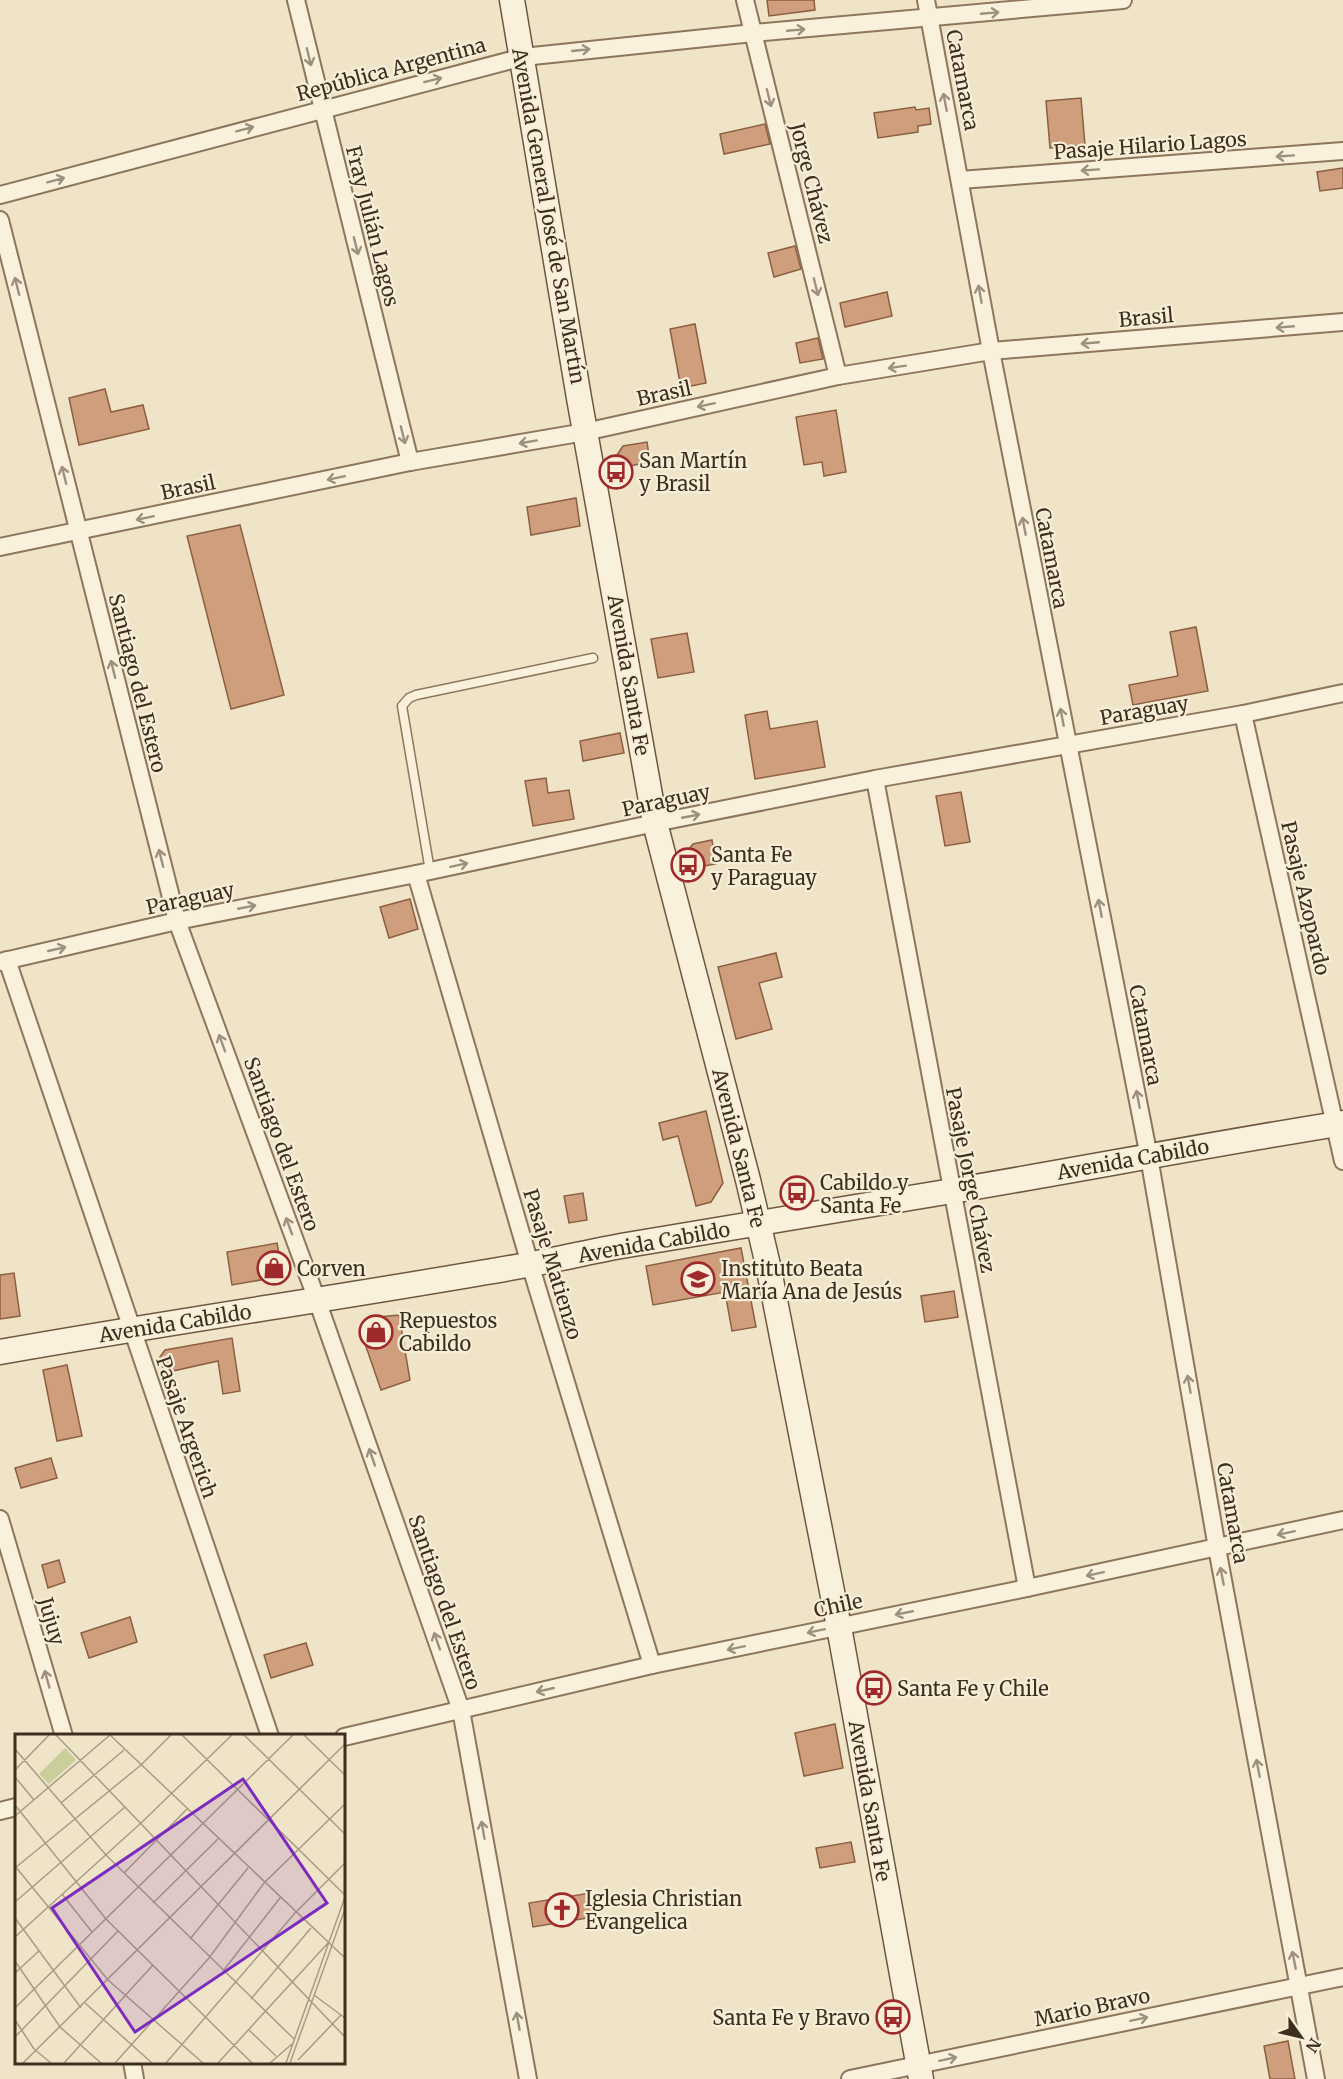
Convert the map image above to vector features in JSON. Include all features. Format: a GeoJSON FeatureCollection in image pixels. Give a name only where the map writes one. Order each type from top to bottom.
{"type":"FeatureCollection","features":[{"type":"Feature","properties":{"kind":"street","name":"Fray Julián Lagos"},"geometry":{"type":"LineString","coordinates":[[296,0],[410,462]]}},
{"type":"Feature","properties":{"kind":"street","name":"Avenida General José de San Martín"},"geometry":{"type":"LineString","coordinates":[[512,0],[585,432]]}},
{"type":"Feature","properties":{"kind":"street","name":"Jorge Chávez"},"geometry":{"type":"LineString","coordinates":[[745,0],[838,376]]}},
{"type":"Feature","properties":{"kind":"street","name":"Catamarca"},"geometry":{"type":"LineString","coordinates":[[926,0],[990,351],[1149,1157],[1217,1548],[1316,2079]]}},
{"type":"Feature","properties":{"kind":"street","name":"República Argentina"},"geometry":{"type":"LineString","coordinates":[[0,195],[523,57],[753,33],[1123,0]]}},
{"type":"Feature","properties":{"kind":"street","name":"Pasaje Hilario Lagos"},"geometry":{"type":"LineString","coordinates":[[960,180],[1343,151]]}},
{"type":"Feature","properties":{"kind":"street","name":"Santiago del Estero"},"geometry":{"type":"LineString","coordinates":[[0,220],[177,921],[317,1300],[461,1710],[528,2079]]}},
{"type":"Feature","properties":{"kind":"street","name":"Brasil"},"geometry":{"type":"LineString","coordinates":[[0,547],[410,462],[585,432],[838,376],[990,351],[1343,322]]}},
{"type":"Feature","properties":{"kind":"street","name":"Avenida Santa Fe"},"geometry":{"type":"LineString","coordinates":[[585,432],[655,823],[748,1180],[770,1277],[838,1627],[919,2072]]}},
{"type":"Feature","properties":{"kind":"street","name":"Paraguay"},"geometry":{"type":"LineString","coordinates":[[4,961],[177,921],[423,873],[655,823],[875,779],[1243,714],[1343,693]]}},
{"type":"Feature","properties":{"kind":"street","name":"Pasaje Azopardo"},"geometry":{"type":"LineString","coordinates":[[1243,714],[1340,1124],[1343,1161]]}},
{"type":"Feature","properties":{"kind":"street","name":"Pasaje Jorge Chávez"},"geometry":{"type":"LineString","coordinates":[[875,779],[1027,1588]]}},
{"type":"Feature","properties":{"kind":"street","name":"Pasaje Matienzo"},"geometry":{"type":"LineString","coordinates":[[423,873],[530,1264],[652,1665]]}},
{"type":"Feature","properties":{"kind":"street","name":"Pasaje Argerich"},"geometry":{"type":"LineString","coordinates":[[4,961],[269,1734]]}},
{"type":"Feature","properties":{"kind":"street","name":"Avenida Cabildo"},"geometry":{"type":"LineString","coordinates":[[0,1352],[530,1264],[621,1246],[1149,1157],[1274,1133],[1340,1124]]}},
{"type":"Feature","properties":{"kind":"street","name":"Jujuy"},"geometry":{"type":"LineString","coordinates":[[0,1519],[63,1734]]}},
{"type":"Feature","properties":{"kind":"street","name":"Chile"},"geometry":{"type":"LineString","coordinates":[[345,1737],[652,1665],[1343,1520]]}},
{"type":"Feature","properties":{"kind":"street"},"geometry":{"type":"LineString","coordinates":[[0,1811],[15,1808]]}},
{"type":"Feature","properties":{"kind":"street","name":"Mario Bravo"},"geometry":{"type":"LineString","coordinates":[[850,2079],[919,2072],[1343,1977]]}},
{"type":"Feature","properties":{"kind":"street"},"geometry":{"type":"LineString","coordinates":[[132,2064],[135,2079]]}},
{"type":"Feature","properties":{"kind":"lane"},"geometry":{"type":"LineString","coordinates":[[423,873],[402,706],[417,695],[593,658]]}},
{"type":"Feature","properties":{"kind":"building"},"geometry":{"type":"Polygon","coordinates":[[[767,0],[814,0],[815,10],[769,16],[767,0]]]}},
{"type":"Feature","properties":{"kind":"building"},"geometry":{"type":"Polygon","coordinates":[[[1081,98],[1085,145],[1050,148],[1046,101],[1081,98]]]}},
{"type":"Feature","properties":{"kind":"building"},"geometry":{"type":"Polygon","coordinates":[[[915,107],[916,110],[929,108],[931,124],[918,126],[918,132],[878,138],[874,113],[915,107]]]}},
{"type":"Feature","properties":{"kind":"building"},"geometry":{"type":"Polygon","coordinates":[[[765,124],[770,144],[724,154],[720,134],[765,124]]]}},
{"type":"Feature","properties":{"kind":"building"},"geometry":{"type":"Polygon","coordinates":[[[1343,168],[1343,188],[1320,191],[1317,172],[1343,168]]]}},
{"type":"Feature","properties":{"kind":"building"},"geometry":{"type":"Polygon","coordinates":[[[795,246],[801,269],[774,277],[768,253],[795,246]]]}},
{"type":"Feature","properties":{"kind":"building"},"geometry":{"type":"Polygon","coordinates":[[[887,292],[892,316],[845,327],[840,303],[887,292]]]}},
{"type":"Feature","properties":{"kind":"building"},"geometry":{"type":"Polygon","coordinates":[[[695,324],[706,383],[681,388],[670,329],[695,324]]]}},
{"type":"Feature","properties":{"kind":"building"},"geometry":{"type":"Polygon","coordinates":[[[818,338],[823,359],[800,363],[796,343],[818,338]]]}},
{"type":"Feature","properties":{"kind":"building"},"geometry":{"type":"Polygon","coordinates":[[[105,389],[111,412],[143,405],[149,429],[79,445],[69,398],[105,389]]]}},
{"type":"Feature","properties":{"kind":"building"},"geometry":{"type":"Polygon","coordinates":[[[836,410],[846,472],[824,476],[822,462],[804,465],[796,417],[836,410]]]}},
{"type":"Feature","properties":{"kind":"building"},"geometry":{"type":"Polygon","coordinates":[[[647,442],[650,462],[619,468],[617,455],[623,446],[647,442]]]}},
{"type":"Feature","properties":{"kind":"building"},"geometry":{"type":"Polygon","coordinates":[[[576,498],[580,526],[531,535],[527,507],[576,498]]]}},
{"type":"Feature","properties":{"kind":"building"},"geometry":{"type":"Polygon","coordinates":[[[240,525],[284,695],[231,709],[187,536],[240,525]]]}},
{"type":"Feature","properties":{"kind":"building"},"geometry":{"type":"Polygon","coordinates":[[[1196,627],[1208,691],[1133,705],[1129,685],[1178,676],[1170,632],[1196,627]]]}},
{"type":"Feature","properties":{"kind":"building"},"geometry":{"type":"Polygon","coordinates":[[[687,633],[694,672],[658,678],[651,639],[687,633]]]}},
{"type":"Feature","properties":{"kind":"building"},"geometry":{"type":"Polygon","coordinates":[[[767,711],[770,729],[817,721],[825,767],[755,779],[745,715],[767,711]]]}},
{"type":"Feature","properties":{"kind":"building"},"geometry":{"type":"Polygon","coordinates":[[[620,733],[624,753],[583,761],[580,741],[620,733]]]}},
{"type":"Feature","properties":{"kind":"building"},"geometry":{"type":"Polygon","coordinates":[[[546,778],[548,793],[569,790],[574,819],[533,826],[525,781],[546,778]]]}},
{"type":"Feature","properties":{"kind":"building"},"geometry":{"type":"Polygon","coordinates":[[[961,792],[970,842],[945,846],[936,796],[961,792]]]}},
{"type":"Feature","properties":{"kind":"building"},"geometry":{"type":"Polygon","coordinates":[[[712,840],[716,864],[693,868],[689,849],[693,844],[712,840]]]}},
{"type":"Feature","properties":{"kind":"building"},"geometry":{"type":"Polygon","coordinates":[[[410,899],[418,929],[389,938],[380,907],[410,899]]]}},
{"type":"Feature","properties":{"kind":"building"},"geometry":{"type":"Polygon","coordinates":[[[776,953],[782,977],[759,983],[772,1029],[736,1039],[718,967],[776,953]]]}},
{"type":"Feature","properties":{"kind":"building"},"geometry":{"type":"Polygon","coordinates":[[[706,1111],[723,1183],[711,1202],[696,1206],[678,1136],[663,1140],[659,1123],[706,1111]]]}},
{"type":"Feature","properties":{"kind":"building"},"geometry":{"type":"Polygon","coordinates":[[[583,1193],[587,1220],[569,1223],[564,1196],[583,1193]]]}},
{"type":"Feature","properties":{"kind":"building"},"geometry":{"type":"Polygon","coordinates":[[[277,1243],[283,1276],[232,1285],[227,1252],[277,1243]]]}},
{"type":"Feature","properties":{"kind":"building","name":"Instituto Beata María Ana de Jesús"},"geometry":{"type":"Polygon","coordinates":[[[741,1248],[756,1327],[732,1331],[725,1292],[653,1305],[646,1266],[741,1248]]]}},
{"type":"Feature","properties":{"kind":"building"},"geometry":{"type":"Polygon","coordinates":[[[14,1273],[20,1316],[0,1319],[0,1275],[14,1273]]]}},
{"type":"Feature","properties":{"kind":"building"},"geometry":{"type":"Polygon","coordinates":[[[954,1291],[958,1317],[925,1322],[921,1296],[954,1291]]]}},
{"type":"Feature","properties":{"kind":"building"},"geometry":{"type":"Polygon","coordinates":[[[399,1315],[410,1380],[381,1390],[361,1332],[368,1318],[399,1315]]]}},
{"type":"Feature","properties":{"kind":"building"},"geometry":{"type":"Polygon","coordinates":[[[232,1338],[240,1391],[223,1394],[218,1361],[164,1373],[160,1357],[165,1350],[232,1338]]]}},
{"type":"Feature","properties":{"kind":"building"},"geometry":{"type":"Polygon","coordinates":[[[67,1365],[82,1436],[57,1441],[43,1370],[67,1365]]]}},
{"type":"Feature","properties":{"kind":"building"},"geometry":{"type":"Polygon","coordinates":[[[51,1458],[57,1478],[21,1488],[15,1468],[51,1458]]]}},
{"type":"Feature","properties":{"kind":"building"},"geometry":{"type":"Polygon","coordinates":[[[59,1560],[65,1582],[48,1588],[42,1565],[59,1560]]]}},
{"type":"Feature","properties":{"kind":"building"},"geometry":{"type":"Polygon","coordinates":[[[130,1617],[137,1642],[89,1658],[81,1633],[130,1617]]]}},
{"type":"Feature","properties":{"kind":"building"},"geometry":{"type":"Polygon","coordinates":[[[306,1643],[313,1665],[271,1678],[264,1655],[306,1643]]]}},
{"type":"Feature","properties":{"kind":"building"},"geometry":{"type":"Polygon","coordinates":[[[835,1724],[843,1768],[804,1776],[795,1733],[835,1724]]]}},
{"type":"Feature","properties":{"kind":"building"},"geometry":{"type":"Polygon","coordinates":[[[851,1842],[855,1862],[820,1868],[816,1848],[851,1842]]]}},
{"type":"Feature","properties":{"kind":"building","name":"Iglesia Christian Evangelica"},"geometry":{"type":"Polygon","coordinates":[[[590,1893],[594,1917],[533,1927],[529,1903],[590,1893]]]}},
{"type":"Feature","properties":{"kind":"building"},"geometry":{"type":"Polygon","coordinates":[[[1288,2041],[1295,2079],[1270,2079],[1264,2046],[1288,2041]]]}},
{"type":"Feature","properties":{"kind":"place","name":"San Martín y Brasil"},"geometry":{"type":"Point","coordinates":[616,472]}},
{"type":"Feature","properties":{"kind":"place","name":"Santa Fe y Paraguay"},"geometry":{"type":"Point","coordinates":[688,865]}},
{"type":"Feature","properties":{"kind":"place","name":"Cabildo y Santa Fe"},"geometry":{"type":"Point","coordinates":[797,1193]}},
{"type":"Feature","properties":{"kind":"place","name":"Corven"},"geometry":{"type":"Point","coordinates":[274,1268]}},
{"type":"Feature","properties":{"kind":"place","name":"Instituto Beata María Ana de Jesús"},"geometry":{"type":"Point","coordinates":[698,1279]}},
{"type":"Feature","properties":{"kind":"place","name":"Repuestos Cabildo"},"geometry":{"type":"Point","coordinates":[376,1332]}},
{"type":"Feature","properties":{"kind":"place","name":"Santa Fe y Chile"},"geometry":{"type":"Point","coordinates":[874,1688]}},
{"type":"Feature","properties":{"kind":"place","name":"Iglesia Christian Evangelica"},"geometry":{"type":"Point","coordinates":[562,1910]}},
{"type":"Feature","properties":{"kind":"place","name":"Santa Fe y Bravo"},"geometry":{"type":"Point","coordinates":[893,2017]}}]}
